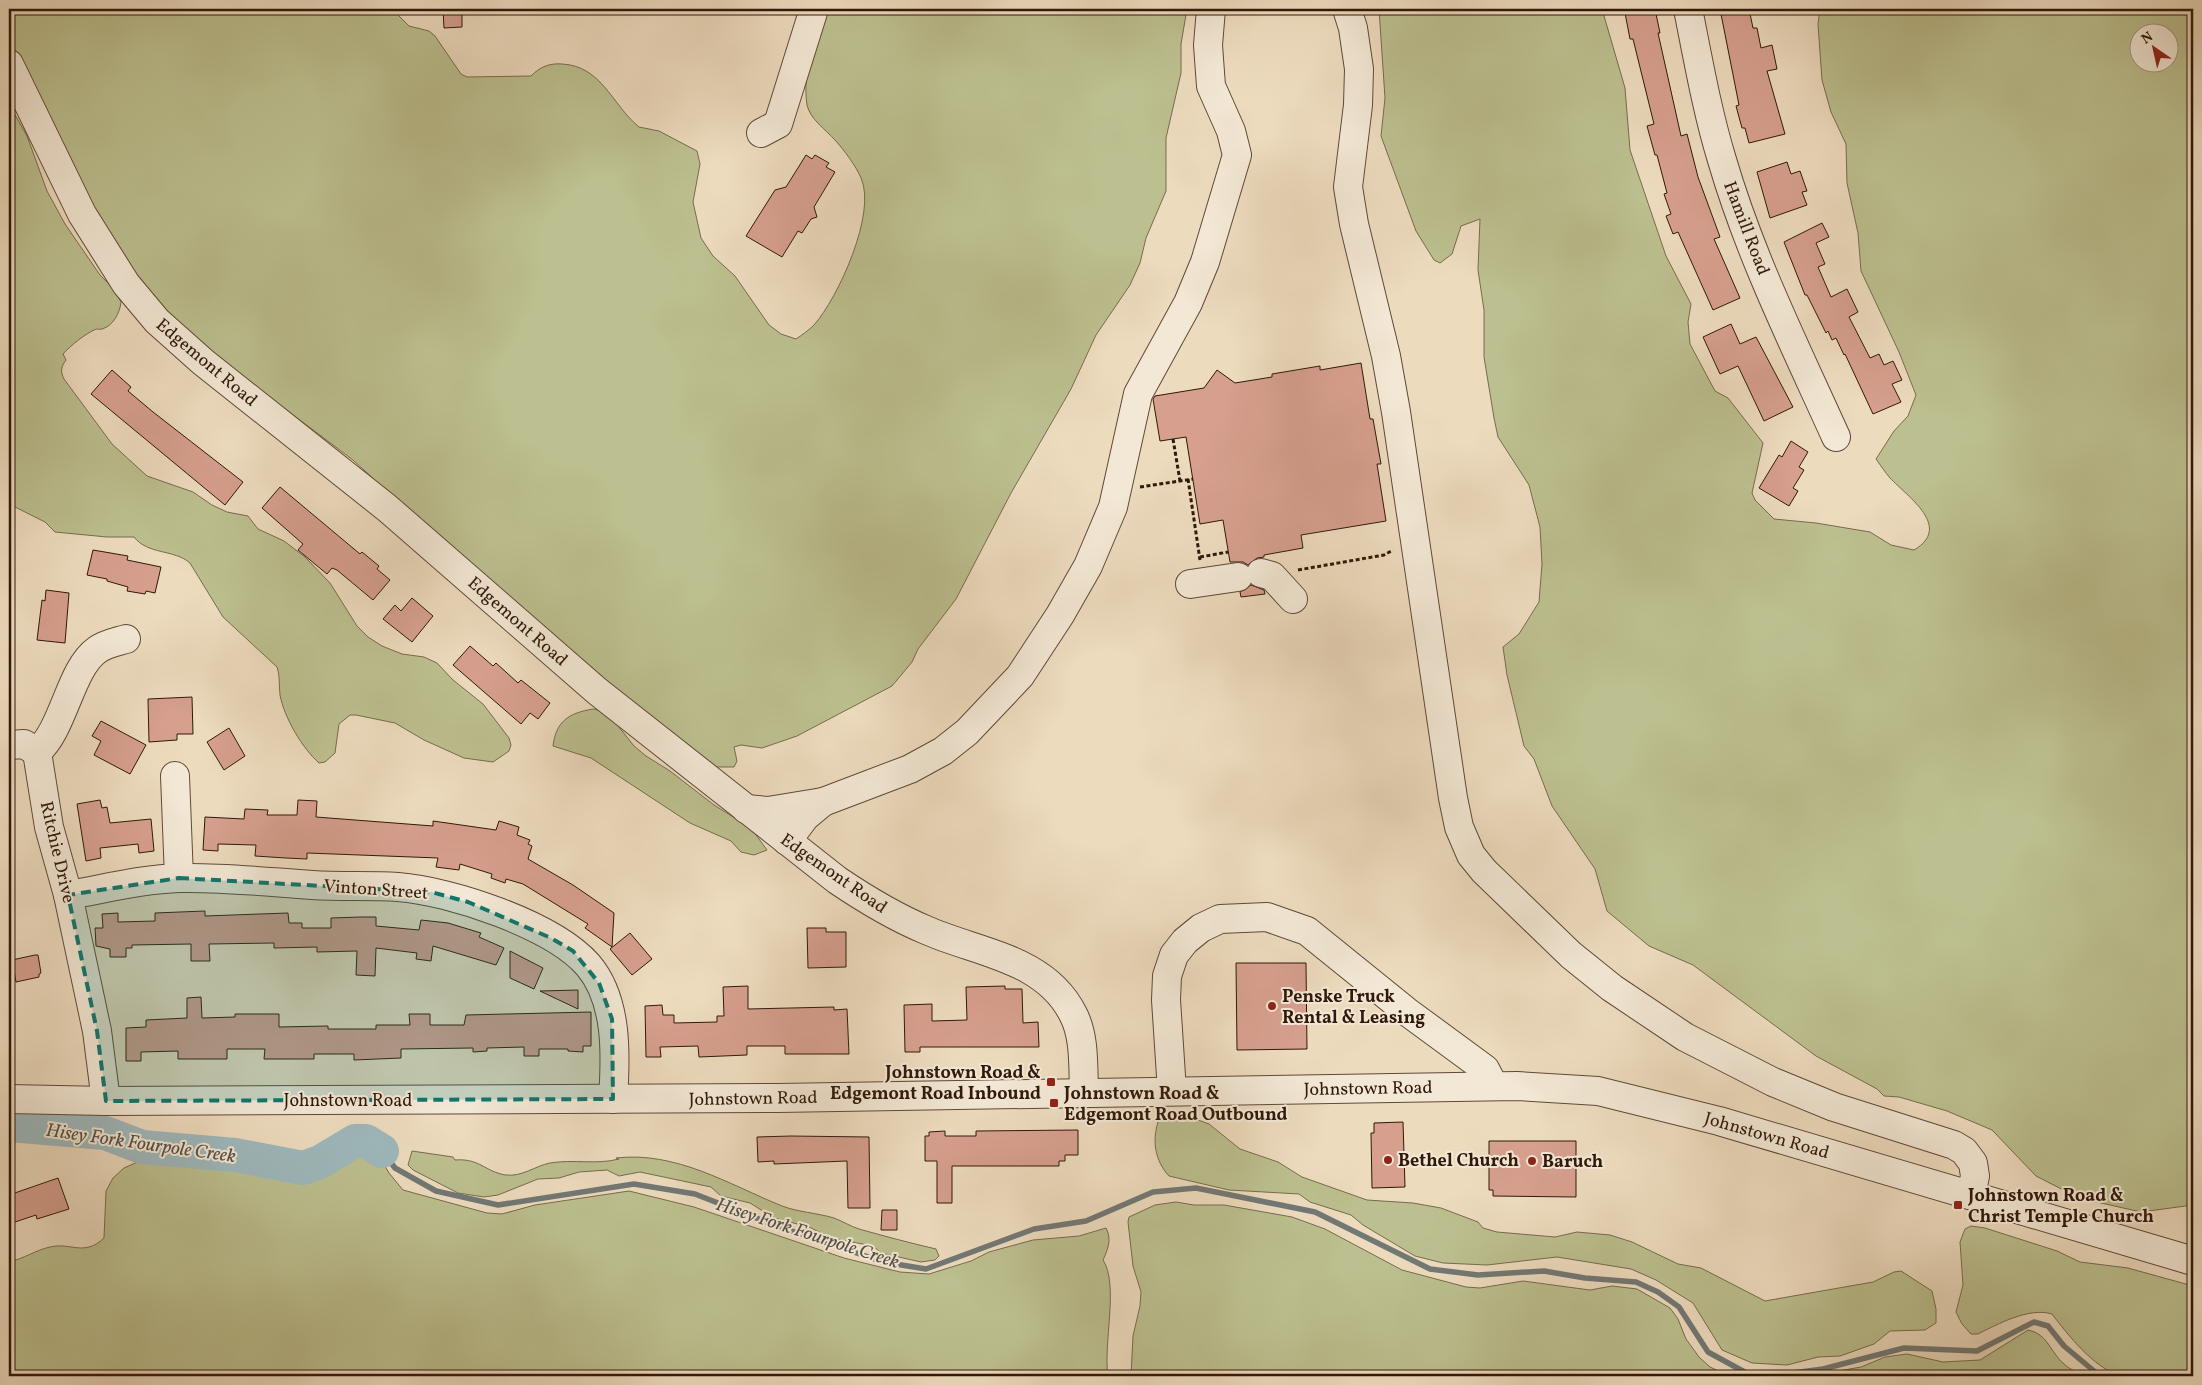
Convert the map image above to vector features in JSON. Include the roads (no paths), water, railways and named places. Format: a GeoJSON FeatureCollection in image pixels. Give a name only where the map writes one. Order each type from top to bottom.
{"type":"FeatureCollection","features":[{"type":"Feature","properties":{"kind":"street"},"geometry":{"type":"LineString","coordinates":[[761,133],[778,124],[814,9]]}},
{"type":"Feature","properties":{"kind":"street"},"geometry":{"type":"LineString","coordinates":[[746,809],[768,811],[823,802],[910,769],[957,742],[995,705],[1020,676],[1060,615],[1088,566],[1113,507],[1138,394],[1188,303],[1206,262],[1237,155],[1232,131],[1211,86],[1208,45],[1211,9]]}},
{"type":"Feature","properties":{"kind":"street"},"geometry":{"type":"LineString","coordinates":[[1346,9],[1353,28],[1359,69],[1358,105],[1349,172],[1352,214],[1386,356],[1453,798],[1460,826],[1471,856],[1508,896],[1590,971],[1632,1003],[1685,1038],[1743,1068],[1814,1100],[1937,1138],[1964,1151],[1973,1163],[1975,1176],[1971,1195]]}},
{"type":"Feature","properties":{"kind":"street","name":"Hamill Road"},"geometry":{"type":"LineString","coordinates":[[1688,9],[1711,122],[1738,209],[1766,279],[1836,437]]}},
{"type":"Feature","properties":{"kind":"street","name":"Edgemont Road"},"geometry":{"type":"LineString","coordinates":[[9,64],[45,142],[91,230],[126,284],[157,321],[203,362],[387,508],[604,697],[837,880],[894,914],[959,944],[1017,963],[1044,978],[1066,1001],[1074,1016],[1082,1052],[1084,1092]]}},
{"type":"Feature","properties":{"kind":"street"},"geometry":{"type":"LineString","coordinates":[[1195,574],[1272,576],[1293,599]]}},
{"type":"Feature","properties":{"kind":"street"},"geometry":{"type":"LineString","coordinates":[[9,745],[24,744],[36,752],[49,739],[88,660],[95,651],[106,645],[126,639]]}},
{"type":"Feature","properties":{"kind":"street","name":"Ritchie Drive"},"geometry":{"type":"LineString","coordinates":[[36,752],[49,827],[68,895],[97,1031],[106,1101]]}},
{"type":"Feature","properties":{"kind":"street"},"geometry":{"type":"LineString","coordinates":[[175,776],[179,878]]}},
{"type":"Feature","properties":{"kind":"street"},"geometry":{"type":"LineString","coordinates":[[787,841],[806,817],[823,802]]}},
{"type":"Feature","properties":{"kind":"street","name":"Vinton Street"},"geometry":{"type":"LineString","coordinates":[[68,895],[179,878],[345,887],[398,887],[431,892],[468,902],[551,938],[573,951],[588,966],[607,1000],[612,1019],[612,1099]]}},
{"type":"Feature","properties":{"kind":"street"},"geometry":{"type":"LineString","coordinates":[[1172,1091],[1166,1000],[1168,976],[1174,955],[1191,936],[1220,919],[1267,917],[1308,931],[1406,1011],[1485,1069],[1494,1086]]}},
{"type":"Feature","properties":{"kind":"street","name":"Johnstown Road"},"geometry":{"type":"LineString","coordinates":[[9,1099],[106,1101],[612,1099],[1551,1086],[1598,1091],[1775,1136],[2193,1261]]}},
{"type":"Feature","properties":{"kind":"waterway","name":"Hisey Fork Fourpole Creek"},"geometry":{"type":"LineString","coordinates":[[9,1125],[105,1133],[142,1147],[235,1155],[303,1168],[320,1162],[355,1141],[366,1141],[382,1151]]}},
{"type":"Feature","properties":{"kind":"waterway","name":"Hisey Fork Fourpole Creek"},"geometry":{"type":"LineString","coordinates":[[382,1151],[395,1168],[436,1191],[498,1205],[634,1184],[695,1194],[769,1223],[883,1262],[926,1269],[1034,1229],[1086,1221],[1153,1192],[1196,1188],[1315,1212],[1430,1269],[1478,1275],[1544,1271],[1585,1278],[1636,1282],[1658,1292],[1679,1307],[1708,1352],[1752,1376]]}},
{"type":"Feature","properties":{"kind":"waterway","name":"Hisey Fork Fourpole Creek"},"geometry":{"type":"LineString","coordinates":[[1771,1376],[1823,1369],[1904,1348],[1977,1351],[2034,1322],[2048,1326],[2064,1346],[2100,1376]]}},
{"type":"Feature","properties":{"kind":"place","name":"Penske Truck Rental & Leasing"},"geometry":{"type":"Point","coordinates":[1272,1006]}},
{"type":"Feature","properties":{"kind":"place","name":"Johnstown Road & Edgemont Road Inbound"},"geometry":{"type":"Point","coordinates":[1051,1082]}},
{"type":"Feature","properties":{"kind":"place","name":"Johnstown Road & Edgemont Road Outbound"},"geometry":{"type":"Point","coordinates":[1054,1103]}},
{"type":"Feature","properties":{"kind":"place","name":"Bethel Church"},"geometry":{"type":"Point","coordinates":[1388,1160]}},
{"type":"Feature","properties":{"kind":"place","name":"Baruch"},"geometry":{"type":"Point","coordinates":[1532,1161]}},
{"type":"Feature","properties":{"kind":"place","name":"Johnstown Road & Christ Temple Church"},"geometry":{"type":"Point","coordinates":[1958,1205]}}]}
